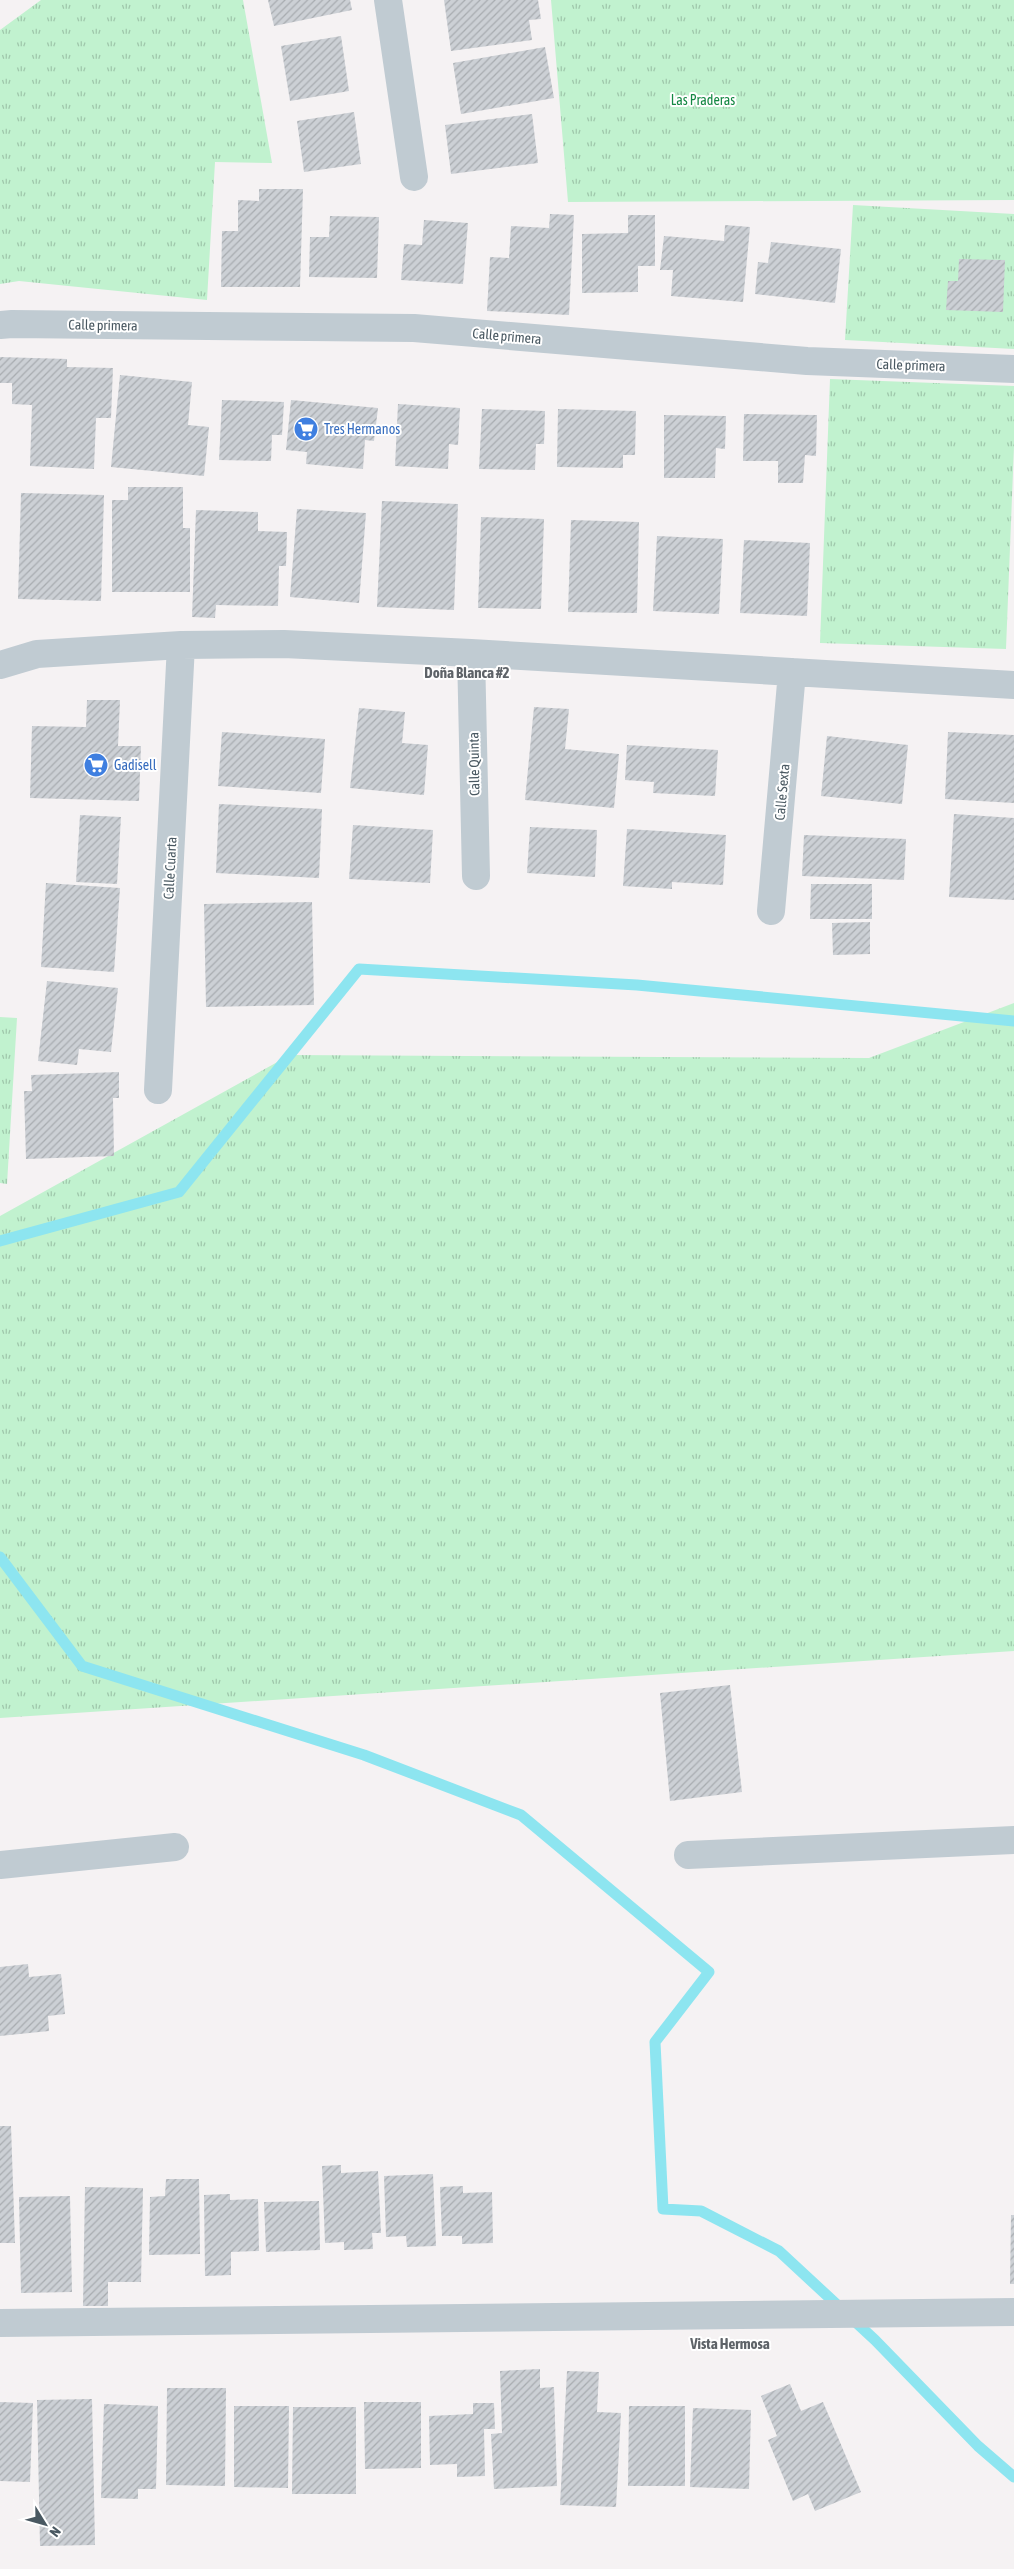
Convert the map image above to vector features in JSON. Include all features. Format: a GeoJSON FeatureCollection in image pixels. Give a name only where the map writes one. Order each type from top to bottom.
{"type":"FeatureCollection","features":[{"type":"Feature","properties":{"kind":"street"},"geometry":{"type":"LineString","coordinates":[[388,0],[414,177]]}},
{"type":"Feature","properties":{"kind":"street","name":"Calle primera"},"geometry":{"type":"LineString","coordinates":[[0,326],[12,324],[414,328],[807,361],[1014,369]]}},
{"type":"Feature","properties":{"kind":"street"},"geometry":{"type":"LineString","coordinates":[[0,665],[37,654],[181,645],[284,644],[471,653],[1014,685]]}},
{"type":"Feature","properties":{"kind":"street","name":"Calle Cuarta"},"geometry":{"type":"LineString","coordinates":[[158,1090],[181,645]]}},
{"type":"Feature","properties":{"kind":"street","name":"Calle Quinta"},"geometry":{"type":"LineString","coordinates":[[471,653],[476,876]]}},
{"type":"Feature","properties":{"kind":"street","name":"Calle Sexta"},"geometry":{"type":"LineString","coordinates":[[771,911],[792,672]]}},
{"type":"Feature","properties":{"kind":"street"},"geometry":{"type":"LineString","coordinates":[[688,1855],[1014,1840]]}},
{"type":"Feature","properties":{"kind":"street"},"geometry":{"type":"LineString","coordinates":[[0,1865],[175,1847]]}},
{"type":"Feature","properties":{"kind":"street"},"geometry":{"type":"LineString","coordinates":[[0,2323],[1014,2312]]}},
{"type":"Feature","properties":{"kind":"green space"},"geometry":{"type":"Polygon","coordinates":[[[41,0],[243,0],[272,163],[215,162],[207,300],[19,281],[0,284],[0,30],[41,0]]]}},
{"type":"Feature","properties":{"kind":"green space","name":"Las Praderas"},"geometry":{"type":"Polygon","coordinates":[[[551,0],[1014,0],[1014,200],[568,202],[551,0]]]}},
{"type":"Feature","properties":{"kind":"green space"},"geometry":{"type":"Polygon","coordinates":[[[853,205],[1014,214],[1014,349],[845,340],[853,205]]]}},
{"type":"Feature","properties":{"kind":"green space"},"geometry":{"type":"Polygon","coordinates":[[[830,379],[1014,386],[1014,446],[1006,649],[820,643],[830,379]]]}},
{"type":"Feature","properties":{"kind":"green space"},"geometry":{"type":"Polygon","coordinates":[[[1014,1003],[1014,1651],[0,1718],[0,1216],[290,1055],[869,1058],[1014,1003]]]}},
{"type":"Feature","properties":{"kind":"green space"},"geometry":{"type":"Polygon","coordinates":[[[0,1017],[17,1018],[7,1184],[0,1183],[0,1017]]]}},
{"type":"Feature","properties":{"kind":"building"},"geometry":{"type":"Polygon","coordinates":[[[268,0],[350,0],[352,10],[274,26],[268,0]]]}},
{"type":"Feature","properties":{"kind":"building"},"geometry":{"type":"Polygon","coordinates":[[[444,0],[538,0],[541,19],[529,20],[532,40],[451,51],[444,0]]]}},
{"type":"Feature","properties":{"kind":"building"},"geometry":{"type":"Polygon","coordinates":[[[341,36],[349,91],[290,101],[281,46],[341,36]]]}},
{"type":"Feature","properties":{"kind":"building"},"geometry":{"type":"Polygon","coordinates":[[[545,47],[554,98],[461,114],[453,63],[545,47]]]}},
{"type":"Feature","properties":{"kind":"building"},"geometry":{"type":"Polygon","coordinates":[[[354,112],[361,164],[304,172],[297,121],[354,112]]]}},
{"type":"Feature","properties":{"kind":"building"},"geometry":{"type":"Polygon","coordinates":[[[532,114],[538,163],[451,174],[445,125],[532,114]]]}},
{"type":"Feature","properties":{"kind":"building"},"geometry":{"type":"Polygon","coordinates":[[[259,189],[303,189],[300,287],[221,287],[222,231],[238,231],[238,200],[259,201],[259,189]]]}},
{"type":"Feature","properties":{"kind":"building"},"geometry":{"type":"Polygon","coordinates":[[[550,214],[574,215],[569,315],[487,311],[490,257],[509,258],[511,226],[549,228],[550,214]]]}},
{"type":"Feature","properties":{"kind":"building"},"geometry":{"type":"Polygon","coordinates":[[[628,215],[655,215],[655,266],[638,266],[638,292],[582,293],[582,234],[628,233],[628,215]]]}},
{"type":"Feature","properties":{"kind":"building"},"geometry":{"type":"Polygon","coordinates":[[[330,216],[379,217],[377,278],[309,277],[310,237],[329,237],[330,216]]]}},
{"type":"Feature","properties":{"kind":"building"},"geometry":{"type":"Polygon","coordinates":[[[424,220],[468,223],[463,284],[401,280],[404,244],[422,245],[424,220]]]}},
{"type":"Feature","properties":{"kind":"building"},"geometry":{"type":"Polygon","coordinates":[[[725,225],[750,227],[743,302],[671,296],[673,270],[660,270],[664,236],[724,241],[725,225]]]}},
{"type":"Feature","properties":{"kind":"building"},"geometry":{"type":"Polygon","coordinates":[[[771,242],[841,249],[835,303],[755,294],[758,262],[768,263],[771,242]]]}},
{"type":"Feature","properties":{"kind":"building"},"geometry":{"type":"Polygon","coordinates":[[[959,259],[1005,260],[1003,312],[946,310],[948,281],[958,281],[959,259]]]}},
{"type":"Feature","properties":{"kind":"building"},"geometry":{"type":"Polygon","coordinates":[[[0,357],[67,359],[67,367],[113,368],[111,418],[96,418],[94,469],[30,466],[32,405],[12,404],[12,383],[0,383],[0,357]]]}},
{"type":"Feature","properties":{"kind":"building"},"geometry":{"type":"Polygon","coordinates":[[[120,375],[192,382],[188,425],[209,427],[204,476],[111,467],[120,375]]]}},
{"type":"Feature","properties":{"kind":"building"},"geometry":{"type":"Polygon","coordinates":[[[222,400],[284,402],[282,435],[272,435],[271,461],[219,460],[222,400]]]}},
{"type":"Feature","properties":{"kind":"building"},"geometry":{"type":"Polygon","coordinates":[[[291,400],[378,408],[374,441],[365,440],[363,469],[306,464],[307,452],[286,450],[291,400]]]}},
{"type":"Feature","properties":{"kind":"building"},"geometry":{"type":"Polygon","coordinates":[[[398,404],[460,408],[458,445],[449,444],[448,469],[395,466],[398,404]]]}},
{"type":"Feature","properties":{"kind":"building"},"geometry":{"type":"Polygon","coordinates":[[[482,409],[545,411],[544,444],[536,444],[535,470],[479,469],[482,409]]]}},
{"type":"Feature","properties":{"kind":"building"},"geometry":{"type":"Polygon","coordinates":[[[558,409],[636,411],[635,455],[623,455],[623,468],[557,467],[558,409]]]}},
{"type":"Feature","properties":{"kind":"building"},"geometry":{"type":"Polygon","coordinates":[[[744,414],[817,415],[816,456],[805,455],[803,483],[778,483],[778,461],[743,461],[744,414]]]}},
{"type":"Feature","properties":{"kind":"building"},"geometry":{"type":"Polygon","coordinates":[[[664,415],[726,416],[725,449],[716,448],[715,478],[664,478],[664,415]]]}},
{"type":"Feature","properties":{"kind":"building"},"geometry":{"type":"Polygon","coordinates":[[[128,487],[183,487],[183,528],[190,528],[190,592],[112,592],[112,500],[128,500],[128,487]]]}},
{"type":"Feature","properties":{"kind":"building"},"geometry":{"type":"Polygon","coordinates":[[[21,493],[104,495],[101,601],[18,599],[21,493]]]}},
{"type":"Feature","properties":{"kind":"building"},"geometry":{"type":"Polygon","coordinates":[[[382,501],[458,504],[454,610],[377,607],[382,501]]]}},
{"type":"Feature","properties":{"kind":"building"},"geometry":{"type":"Polygon","coordinates":[[[297,509],[366,513],[359,603],[290,597],[297,509]]]}},
{"type":"Feature","properties":{"kind":"building"},"geometry":{"type":"Polygon","coordinates":[[[196,510],[258,512],[258,531],[287,532],[286,566],[279,566],[278,606],[216,605],[215,618],[192,617],[196,510]]]}},
{"type":"Feature","properties":{"kind":"building"},"geometry":{"type":"Polygon","coordinates":[[[481,517],[544,519],[541,609],[478,608],[481,517]]]}},
{"type":"Feature","properties":{"kind":"building"},"geometry":{"type":"Polygon","coordinates":[[[571,520],[639,522],[637,613],[568,612],[571,520]]]}},
{"type":"Feature","properties":{"kind":"building"},"geometry":{"type":"Polygon","coordinates":[[[657,536],[723,539],[719,614],[653,611],[657,536]]]}},
{"type":"Feature","properties":{"kind":"building"},"geometry":{"type":"Polygon","coordinates":[[[744,540],[810,543],[807,616],[740,613],[744,540]]]}},
{"type":"Feature","properties":{"kind":"building"},"geometry":{"type":"Polygon","coordinates":[[[87,700],[120,700],[118,746],[141,746],[139,801],[30,798],[32,726],[86,727],[87,700]]]}},
{"type":"Feature","properties":{"kind":"building"},"geometry":{"type":"Polygon","coordinates":[[[534,707],[569,709],[565,749],[619,754],[614,808],[525,800],[534,707]]]}},
{"type":"Feature","properties":{"kind":"building"},"geometry":{"type":"Polygon","coordinates":[[[359,708],[405,712],[402,743],[428,745],[424,795],[350,788],[359,708]]]}},
{"type":"Feature","properties":{"kind":"building"},"geometry":{"type":"Polygon","coordinates":[[[222,732],[325,739],[321,793],[218,786],[222,732]]]}},
{"type":"Feature","properties":{"kind":"building"},"geometry":{"type":"Polygon","coordinates":[[[948,732],[1014,735],[1014,803],[945,799],[948,732]]]}},
{"type":"Feature","properties":{"kind":"building"},"geometry":{"type":"Polygon","coordinates":[[[827,736],[908,745],[902,804],[821,796],[827,736]]]}},
{"type":"Feature","properties":{"kind":"building"},"geometry":{"type":"Polygon","coordinates":[[[627,745],[718,750],[715,796],[653,793],[654,782],[625,780],[627,745]]]}},
{"type":"Feature","properties":{"kind":"building"},"geometry":{"type":"Polygon","coordinates":[[[219,804],[322,809],[319,878],[216,873],[219,804]]]}},
{"type":"Feature","properties":{"kind":"building"},"geometry":{"type":"Polygon","coordinates":[[[954,814],[1014,818],[1014,900],[949,897],[954,814]]]}},
{"type":"Feature","properties":{"kind":"building"},"geometry":{"type":"Polygon","coordinates":[[[80,815],[121,817],[117,884],[76,882],[80,815]]]}},
{"type":"Feature","properties":{"kind":"building"},"geometry":{"type":"Polygon","coordinates":[[[353,825],[433,830],[430,883],[349,879],[353,825]]]}},
{"type":"Feature","properties":{"kind":"building"},"geometry":{"type":"Polygon","coordinates":[[[530,827],[597,830],[595,877],[527,873],[530,827]]]}},
{"type":"Feature","properties":{"kind":"building"},"geometry":{"type":"Polygon","coordinates":[[[627,829],[726,835],[723,885],[672,882],[672,889],[623,886],[627,829]]]}},
{"type":"Feature","properties":{"kind":"building"},"geometry":{"type":"Polygon","coordinates":[[[804,835],[906,839],[904,880],[802,876],[804,835]]]}},
{"type":"Feature","properties":{"kind":"building"},"geometry":{"type":"Polygon","coordinates":[[[46,883],[120,888],[114,972],[41,967],[46,883]]]}},
{"type":"Feature","properties":{"kind":"building"},"geometry":{"type":"Polygon","coordinates":[[[811,884],[872,884],[872,919],[810,919],[811,884]]]}},
{"type":"Feature","properties":{"kind":"building"},"geometry":{"type":"Polygon","coordinates":[[[312,902],[314,1005],[206,1007],[204,904],[312,902]]]}},
{"type":"Feature","properties":{"kind":"building"},"geometry":{"type":"Polygon","coordinates":[[[870,922],[870,954],[833,955],[832,923],[870,922]]]}},
{"type":"Feature","properties":{"kind":"building"},"geometry":{"type":"Polygon","coordinates":[[[47,981],[118,988],[111,1052],[79,1049],[77,1065],[38,1061],[47,981]]]}},
{"type":"Feature","properties":{"kind":"building"},"geometry":{"type":"Polygon","coordinates":[[[119,1072],[119,1098],[113,1098],[114,1156],[26,1159],[24,1091],[32,1091],[31,1075],[119,1072]]]}},
{"type":"Feature","properties":{"kind":"building"},"geometry":{"type":"Polygon","coordinates":[[[730,1685],[742,1792],[670,1801],[660,1693],[730,1685]]]}},
{"type":"Feature","properties":{"kind":"building"},"geometry":{"type":"Polygon","coordinates":[[[28,1964],[29,1977],[61,1974],[65,2014],[48,2016],[49,2031],[0,2036],[0,1967],[28,1964]]]}},
{"type":"Feature","properties":{"kind":"building"},"geometry":{"type":"Polygon","coordinates":[[[0,2126],[11,2126],[15,2243],[0,2243],[0,2126]]]}},
{"type":"Feature","properties":{"kind":"building"},"geometry":{"type":"Polygon","coordinates":[[[341,2165],[341,2173],[378,2171],[381,2233],[372,2233],[373,2249],[344,2250],[344,2242],[325,2243],[322,2166],[341,2165]]]}},
{"type":"Feature","properties":{"kind":"building"},"geometry":{"type":"Polygon","coordinates":[[[433,2174],[436,2246],[407,2247],[406,2236],[386,2237],[384,2176],[433,2174]]]}},
{"type":"Feature","properties":{"kind":"building"},"geometry":{"type":"Polygon","coordinates":[[[166,2179],[199,2179],[200,2254],[149,2255],[150,2197],[165,2196],[166,2179]]]}},
{"type":"Feature","properties":{"kind":"building"},"geometry":{"type":"Polygon","coordinates":[[[463,2186],[463,2193],[492,2192],[493,2243],[462,2244],[462,2236],[442,2236],[440,2187],[463,2186]]]}},
{"type":"Feature","properties":{"kind":"building"},"geometry":{"type":"Polygon","coordinates":[[[85,2187],[143,2188],[141,2282],[108,2282],[108,2306],[83,2306],[85,2187]]]}},
{"type":"Feature","properties":{"kind":"building"},"geometry":{"type":"Polygon","coordinates":[[[230,2194],[230,2200],[258,2199],[259,2251],[231,2252],[231,2275],[205,2276],[204,2195],[230,2194]]]}},
{"type":"Feature","properties":{"kind":"building"},"geometry":{"type":"Polygon","coordinates":[[[70,2196],[72,2292],[21,2293],[19,2197],[70,2196]]]}},
{"type":"Feature","properties":{"kind":"building"},"geometry":{"type":"Polygon","coordinates":[[[319,2201],[320,2250],[266,2252],[264,2202],[319,2201]]]}},
{"type":"Feature","properties":{"kind":"building"},"geometry":{"type":"Polygon","coordinates":[[[1011,2215],[1014,2215],[1014,2284],[1010,2284],[1011,2215]]]}},
{"type":"Feature","properties":{"kind":"building"},"geometry":{"type":"Polygon","coordinates":[[[540,2369],[540,2388],[554,2387],[557,2486],[494,2489],[491,2434],[502,2433],[500,2371],[540,2369]]]}},
{"type":"Feature","properties":{"kind":"building"},"geometry":{"type":"Polygon","coordinates":[[[567,2371],[599,2372],[597,2412],[621,2413],[616,2507],[560,2505],[567,2371]]]}},
{"type":"Feature","properties":{"kind":"building"},"geometry":{"type":"Polygon","coordinates":[[[790,2384],[801,2411],[823,2402],[861,2492],[815,2511],[808,2494],[793,2501],[768,2440],[777,2436],[761,2396],[790,2384]]]}},
{"type":"Feature","properties":{"kind":"building"},"geometry":{"type":"Polygon","coordinates":[[[167,2388],[226,2388],[225,2486],[166,2485],[167,2388]]]}},
{"type":"Feature","properties":{"kind":"building"},"geometry":{"type":"Polygon","coordinates":[[[92,2399],[95,2545],[40,2546],[37,2400],[92,2399]]]}},
{"type":"Feature","properties":{"kind":"building"},"geometry":{"type":"Polygon","coordinates":[[[0,2402],[33,2403],[30,2482],[0,2481],[0,2402]]]}},
{"type":"Feature","properties":{"kind":"building"},"geometry":{"type":"Polygon","coordinates":[[[364,2402],[421,2402],[421,2468],[365,2469],[364,2402]]]}},
{"type":"Feature","properties":{"kind":"building"},"geometry":{"type":"Polygon","coordinates":[[[473,2403],[494,2403],[495,2429],[484,2429],[485,2476],[457,2477],[457,2464],[430,2465],[429,2416],[473,2414],[473,2403]]]}},
{"type":"Feature","properties":{"kind":"building"},"geometry":{"type":"Polygon","coordinates":[[[104,2404],[158,2406],[156,2489],[138,2489],[138,2499],[101,2498],[104,2404]]]}},
{"type":"Feature","properties":{"kind":"building"},"geometry":{"type":"Polygon","coordinates":[[[234,2406],[289,2406],[288,2488],[234,2487],[234,2406]]]}},
{"type":"Feature","properties":{"kind":"building"},"geometry":{"type":"Polygon","coordinates":[[[629,2406],[685,2406],[685,2486],[628,2486],[629,2406]]]}},
{"type":"Feature","properties":{"kind":"building"},"geometry":{"type":"Polygon","coordinates":[[[293,2407],[356,2407],[356,2494],[292,2494],[293,2407]]]}},
{"type":"Feature","properties":{"kind":"building"},"geometry":{"type":"Polygon","coordinates":[[[693,2408],[751,2410],[749,2489],[690,2487],[693,2408]]]}},
{"type":"Feature","properties":{"kind":"waterway"},"geometry":{"type":"LineString","coordinates":[[0,1241],[179,1192],[359,969],[637,985],[1014,1021]]}},
{"type":"Feature","properties":{"kind":"waterway"},"geometry":{"type":"LineString","coordinates":[[0,1557],[82,1666],[364,1755],[521,1815],[709,1972],[655,2042],[663,2209],[701,2211],[779,2251],[875,2340],[978,2446],[1014,2477]]}},
{"type":"Feature","properties":{"kind":"place","name":"Tres Hermanos"},"geometry":{"type":"Point","coordinates":[306,429]}},
{"type":"Feature","properties":{"kind":"place","name":"Gadisell"},"geometry":{"type":"Point","coordinates":[96,765]}},
{"type":"Feature","properties":{"kind":"district","name":"Doña Blanca #2"},"geometry":{"type":"Point","coordinates":[467,673]}},
{"type":"Feature","properties":{"kind":"district","name":"Vista Hermosa"},"geometry":{"type":"Point","coordinates":[730,2344]}}]}
